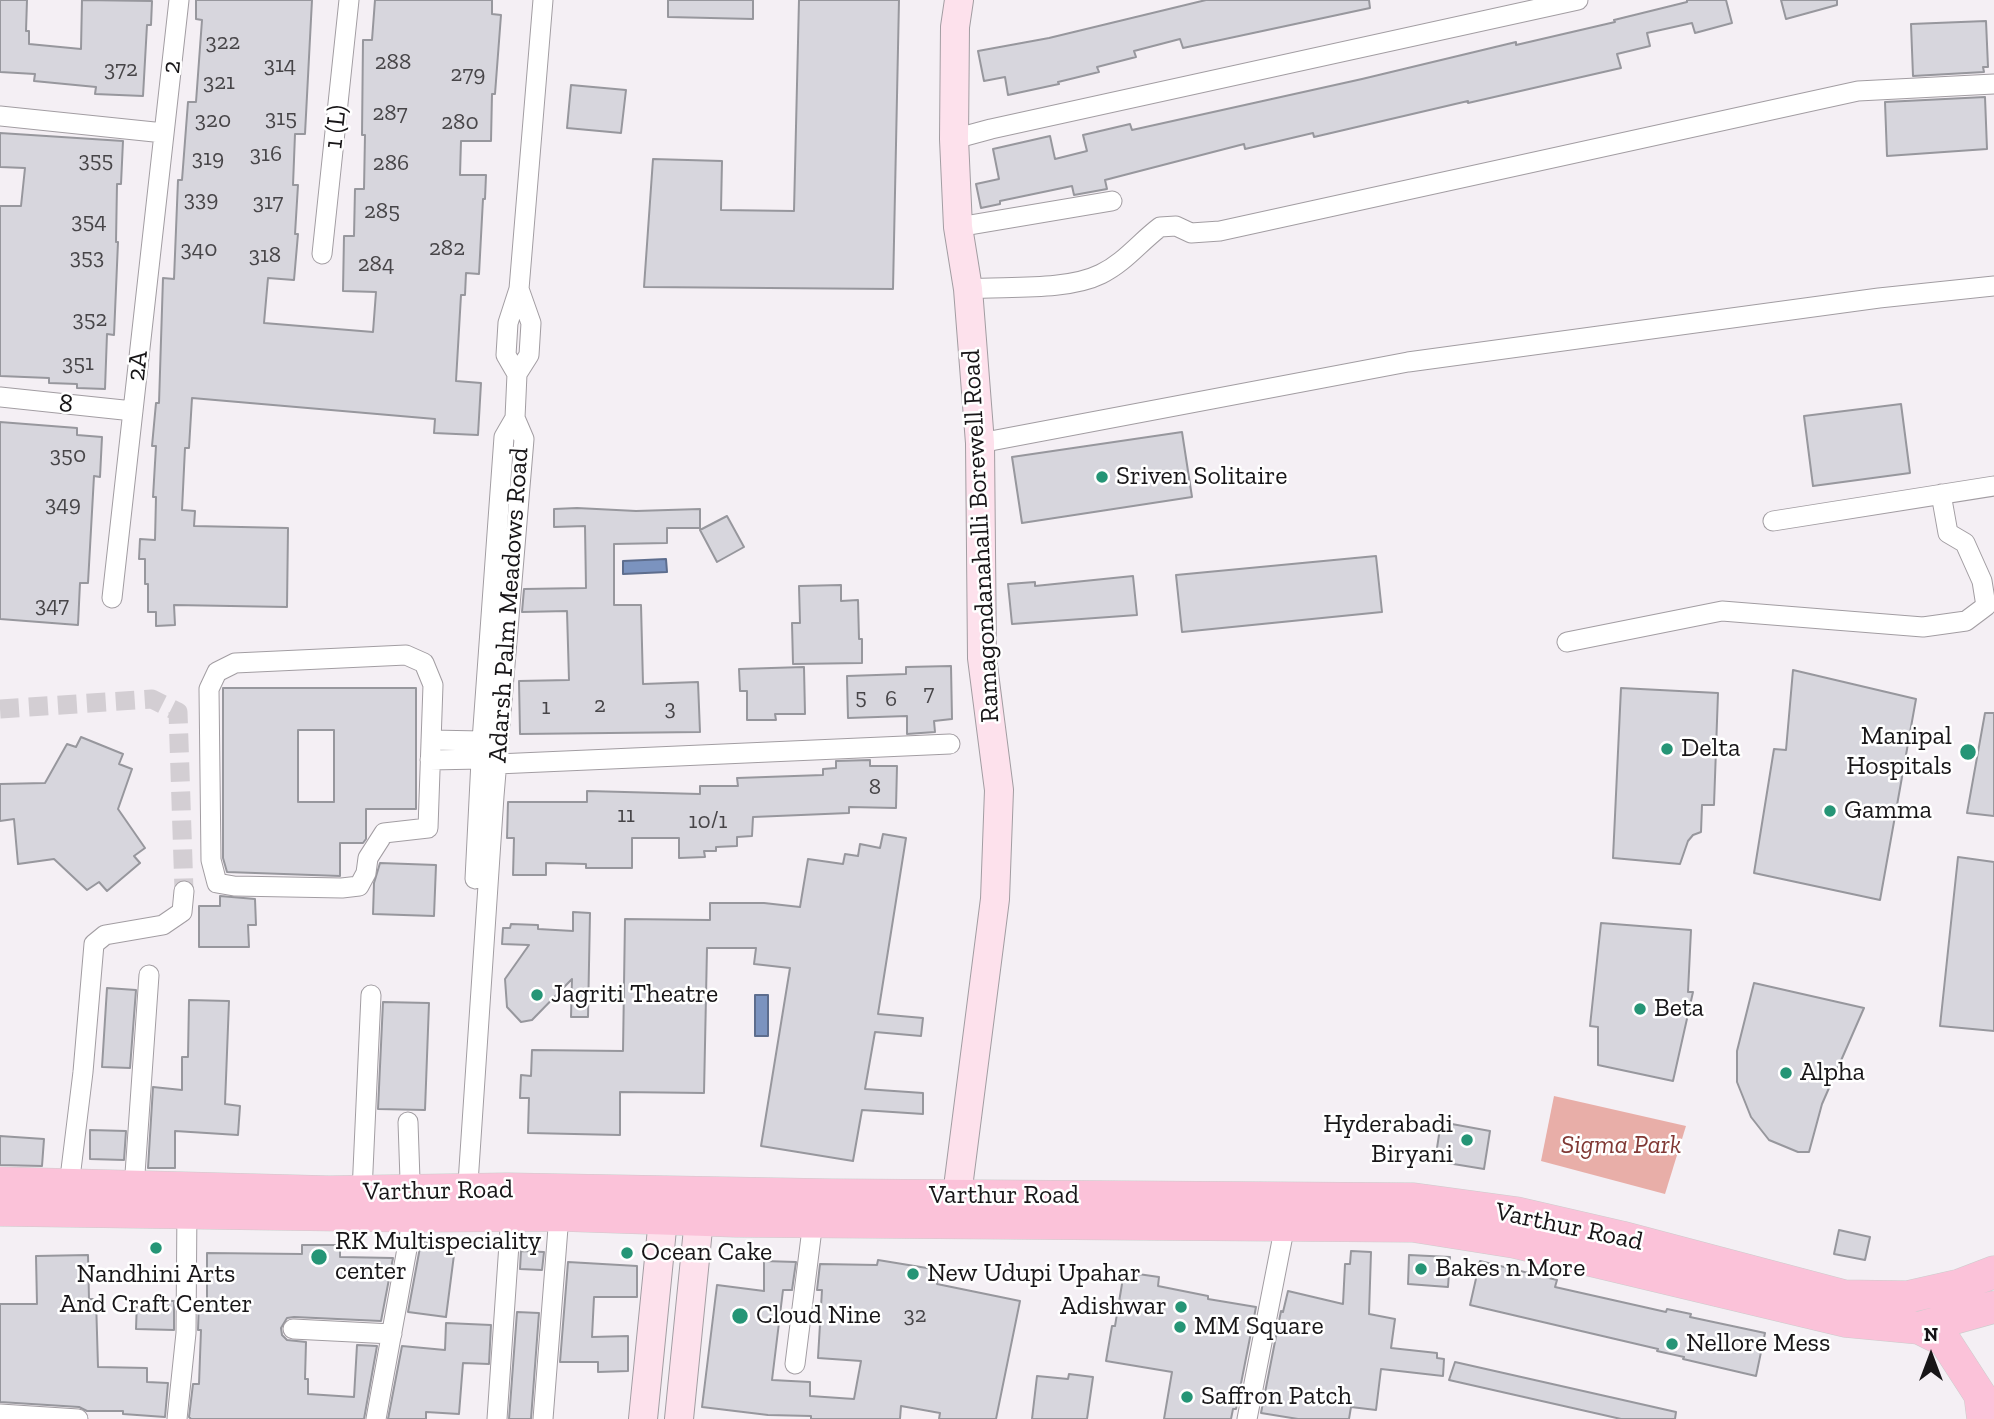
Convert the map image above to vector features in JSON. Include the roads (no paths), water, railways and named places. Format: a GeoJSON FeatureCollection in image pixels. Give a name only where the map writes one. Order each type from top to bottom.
{"type":"FeatureCollection","features":[{"type":"Feature","properties":{"kind":"main road","name":"Varthur Road"},"geometry":{"type":"LineString","coordinates":[[0,1184],[134,1188],[187,1201]]}},
{"type":"Feature","properties":{"kind":"main road","name":"Varthur Road"},"geometry":{"type":"LineString","coordinates":[[0,1209],[187,1201],[329,1203],[413,1216],[463,1204],[507,1189],[1414,1199],[1517,1213],[1621,1237],[1844,1296],[1907,1297],[1960,1285],[1994,1272]]}},
{"type":"Feature","properties":{"kind":"main road","name":"Varthur Road"},"geometry":{"type":"LineString","coordinates":[[329,1203],[362,1192],[463,1204],[511,1215],[813,1221],[1413,1226],[1469,1234],[1609,1264],[1845,1321],[1919,1328],[1994,1307]]}},
{"type":"Feature","properties":{"kind":"main road"},"geometry":{"type":"LineString","coordinates":[[1919,1328],[1945,1341],[1980,1395],[1983,1419]]}},
{"type":"Feature","properties":{"kind":"main road"},"geometry":{"type":"LineString","coordinates":[[1983,1419],[1994,1409]]}},
{"type":"Feature","properties":{"kind":"street","name":"2"},"geometry":{"type":"LineString","coordinates":[[164,134],[179,0]]}},
{"type":"Feature","properties":{"kind":"street","name":"1 (L)"},"geometry":{"type":"LineString","coordinates":[[322,254],[349,0]]}},
{"type":"Feature","properties":{"kind":"street"},"geometry":{"type":"LineString","coordinates":[[514,418],[517,374],[506,355],[508,323],[519,289],[543,0]]}},
{"type":"Feature","properties":{"kind":"street","name":"Ramagondanahalli Borewell Road"},"geometry":{"type":"LineString","coordinates":[[957,1195],[995,899],[999,790],[982,658],[980,443],[968,289],[958,227],[954,139],[959,0]]}},
{"type":"Feature","properties":{"kind":"street"},"geometry":{"type":"LineString","coordinates":[[954,139],[1578,0]]}},
{"type":"Feature","properties":{"kind":"street"},"geometry":{"type":"LineString","coordinates":[[968,289],[1078,284],[1103,274],[1160,227],[1176,226],[1191,233],[1220,231],[1858,91],[1994,83]]}},
{"type":"Feature","properties":{"kind":"street"},"geometry":{"type":"LineString","coordinates":[[0,116],[164,134]]}},
{"type":"Feature","properties":{"kind":"street","name":"2A"},"geometry":{"type":"LineString","coordinates":[[112,598],[164,134]]}},
{"type":"Feature","properties":{"kind":"street"},"geometry":{"type":"LineString","coordinates":[[958,227],[1112,201]]}},
{"type":"Feature","properties":{"kind":"street"},"geometry":{"type":"LineString","coordinates":[[980,443],[1408,362],[1879,298],[1994,286]]}},
{"type":"Feature","properties":{"kind":"street","name":"8"},"geometry":{"type":"LineString","coordinates":[[0,397],[133,411]]}},
{"type":"Feature","properties":{"kind":"street","name":"Adarsh Palm Meadows Road"},"geometry":{"type":"LineString","coordinates":[[487,755],[524,439],[514,418]]}},
{"type":"Feature","properties":{"kind":"street","name":"Adarsh Palm Meadows Road"},"geometry":{"type":"LineString","coordinates":[[463,1204],[504,437],[514,418]]}},
{"type":"Feature","properties":{"kind":"street"},"geometry":{"type":"LineString","coordinates":[[1773,520],[1994,486]]}},
{"type":"Feature","properties":{"kind":"street"},"geometry":{"type":"LineString","coordinates":[[1567,642],[1722,611],[1923,627],[1966,621],[1986,606],[1982,581],[1965,543],[1948,533],[1941,494]]}},
{"type":"Feature","properties":{"kind":"street"},"geometry":{"type":"LineString","coordinates":[[406,655],[424,663],[432,685],[431,740],[428,828],[384,833],[368,858],[366,873],[359,886],[234,886],[217,883],[211,860],[209,688],[217,672],[235,663],[406,655]]}},
{"type":"Feature","properties":{"kind":"street"},"geometry":{"type":"LineString","coordinates":[[431,740],[487,755]]}},
{"type":"Feature","properties":{"kind":"street"},"geometry":{"type":"LineString","coordinates":[[430,760],[487,755],[950,744]]}},
{"type":"Feature","properties":{"kind":"street"},"geometry":{"type":"LineString","coordinates":[[69,1186],[83,1072],[94,944],[105,935],[163,925],[181,912],[184,891]]}},
{"type":"Feature","properties":{"kind":"street"},"geometry":{"type":"LineString","coordinates":[[134,1188],[149,975]]}},
{"type":"Feature","properties":{"kind":"street"},"geometry":{"type":"LineString","coordinates":[[362,1192],[371,995]]}},
{"type":"Feature","properties":{"kind":"street"},"geometry":{"type":"LineString","coordinates":[[408,1122],[410,1180]]}},
{"type":"Feature","properties":{"kind":"street"},"geometry":{"type":"LineString","coordinates":[[177,1419],[186,1333],[187,1201]]}},
{"type":"Feature","properties":{"kind":"street"},"geometry":{"type":"LineString","coordinates":[[497,1419],[511,1215]]}},
{"type":"Feature","properties":{"kind":"street"},"geometry":{"type":"LineString","coordinates":[[543,1419],[559,1215]]}},
{"type":"Feature","properties":{"kind":"street"},"geometry":{"type":"LineString","coordinates":[[376,1419],[413,1216]]}},
{"type":"Feature","properties":{"kind":"street"},"geometry":{"type":"LineString","coordinates":[[643,1419],[663,1219]]}},
{"type":"Feature","properties":{"kind":"street"},"geometry":{"type":"LineString","coordinates":[[679,1419],[699,1219]]}},
{"type":"Feature","properties":{"kind":"street"},"geometry":{"type":"LineString","coordinates":[[795,1364],[813,1221]]}},
{"type":"Feature","properties":{"kind":"street"},"geometry":{"type":"LineString","coordinates":[[1247,1419],[1285,1225]]}},
{"type":"Feature","properties":{"kind":"street"},"geometry":{"type":"LineString","coordinates":[[293,1329],[392,1334]]}},
{"type":"Feature","properties":{"kind":"street"},"geometry":{"type":"LineString","coordinates":[[0,1415],[78,1419]]}},
{"type":"Feature","properties":{"kind":"water"},"geometry":{"type":"Polygon","coordinates":[[[666,559],[667,572],[623,574],[623,561],[666,559]]]}},
{"type":"Feature","properties":{"kind":"water"},"geometry":{"type":"Polygon","coordinates":[[[755,995],[768,995],[768,1036],[755,1036],[755,995]]]}},
{"type":"Feature","properties":{"kind":"tunnel"},"geometry":{"type":"LineString","coordinates":[[0,709],[152,699],[178,712],[184,891]]}},
{"type":"Feature","properties":{"kind":"place","name":"Sriven Solitaire"},"geometry":{"type":"Point","coordinates":[1102,477]}},
{"type":"Feature","properties":{"kind":"place","name":"Delta"},"geometry":{"type":"Point","coordinates":[1667,749]}},
{"type":"Feature","properties":{"kind":"place","name":"Manipal Hospitals"},"geometry":{"type":"Point","coordinates":[1968,752]}},
{"type":"Feature","properties":{"kind":"place","name":"Gamma"},"geometry":{"type":"Point","coordinates":[1830,811]}},
{"type":"Feature","properties":{"kind":"place","name":"Jagriti Theatre"},"geometry":{"type":"Point","coordinates":[537,995]}},
{"type":"Feature","properties":{"kind":"place","name":"Beta"},"geometry":{"type":"Point","coordinates":[1640,1009]}},
{"type":"Feature","properties":{"kind":"place","name":"Alpha"},"geometry":{"type":"Point","coordinates":[1786,1073]}},
{"type":"Feature","properties":{"kind":"place","name":"Hyderabadi Biryani"},"geometry":{"type":"Point","coordinates":[1467,1140]}},
{"type":"Feature","properties":{"kind":"place","name":"Nandhini Arts And Craft Center"},"geometry":{"type":"Point","coordinates":[156,1248]}},
{"type":"Feature","properties":{"kind":"place","name":"Ocean Cake"},"geometry":{"type":"Point","coordinates":[627,1253]}},
{"type":"Feature","properties":{"kind":"place","name":"RK Multispeciality center"},"geometry":{"type":"Point","coordinates":[319,1257]}},
{"type":"Feature","properties":{"kind":"place","name":"Bakes n More"},"geometry":{"type":"Point","coordinates":[1421,1269]}},
{"type":"Feature","properties":{"kind":"place","name":"New Udupi Upahar"},"geometry":{"type":"Point","coordinates":[913,1274]}},
{"type":"Feature","properties":{"kind":"place","name":"Adishwar"},"geometry":{"type":"Point","coordinates":[1181,1307]}},
{"type":"Feature","properties":{"kind":"place","name":"Cloud Nine"},"geometry":{"type":"Point","coordinates":[740,1316]}},
{"type":"Feature","properties":{"kind":"place","name":"MM Square"},"geometry":{"type":"Point","coordinates":[1180,1327]}},
{"type":"Feature","properties":{"kind":"place","name":"Nellore Mess"},"geometry":{"type":"Point","coordinates":[1672,1344]}},
{"type":"Feature","properties":{"kind":"place","name":"Saffron Patch"},"geometry":{"type":"Point","coordinates":[1187,1397]}},
{"type":"Feature","properties":{"kind":"park label","name":"Sigma Park"},"geometry":{"type":"Point","coordinates":[1621,1146]}}]}
